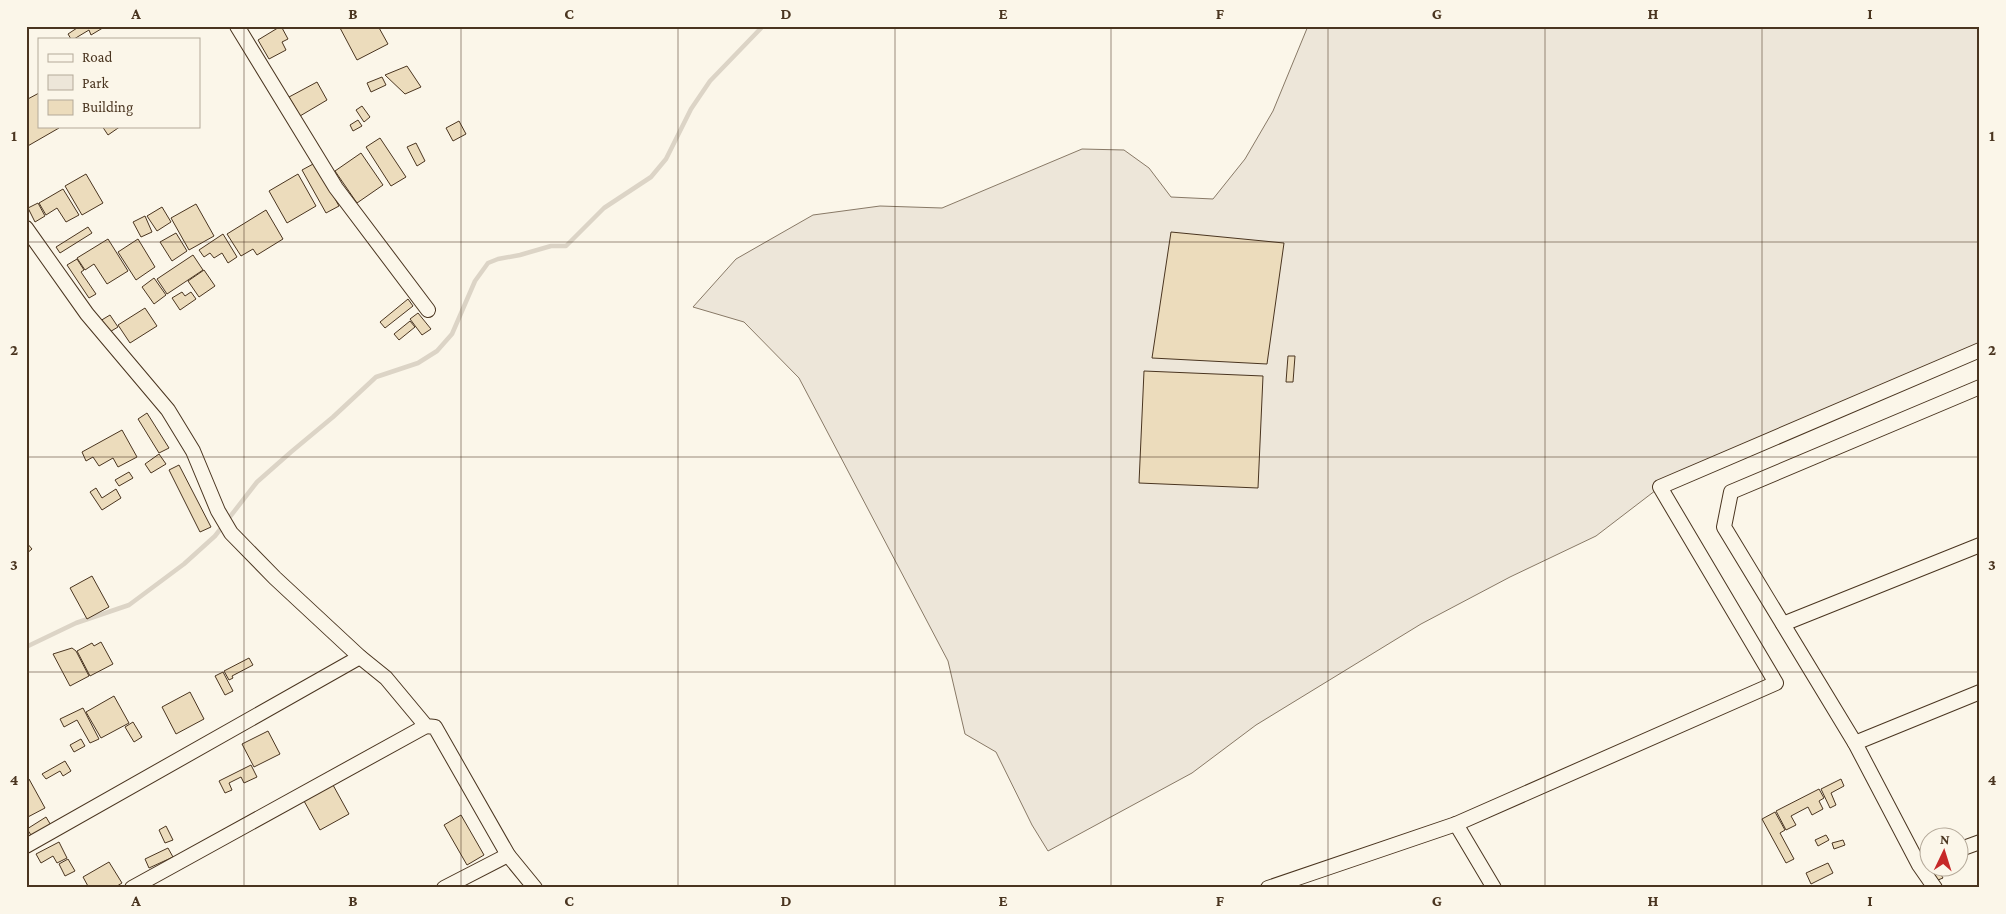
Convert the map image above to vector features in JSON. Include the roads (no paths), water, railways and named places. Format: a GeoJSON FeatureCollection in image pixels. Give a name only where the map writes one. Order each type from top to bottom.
{"type":"FeatureCollection","features":[{"type":"Feature","properties":{"kind":"street"},"geometry":{"type":"LineString","coordinates":[[237,26],[336,188],[428,310]]}},
{"type":"Feature","properties":{"kind":"street"},"geometry":{"type":"LineString","coordinates":[[26,228],[87,314],[168,410],[192,451],[218,511],[231,533],[275,578],[360,657],[386,678],[426,726]]}},
{"type":"Feature","properties":{"kind":"street"},"geometry":{"type":"LineString","coordinates":[[1268,888],[1456,824],[1776,683],[1660,487],[1980,350]]}},
{"type":"Feature","properties":{"kind":"street"},"geometry":{"type":"LineString","coordinates":[[1918,853],[1855,743],[1724,527],[1731,492],[1980,387]]}},
{"type":"Feature","properties":{"kind":"street"},"geometry":{"type":"LineString","coordinates":[[1783,624],[1980,545]]}},
{"type":"Feature","properties":{"kind":"street"},"geometry":{"type":"LineString","coordinates":[[26,846],[360,657]]}},
{"type":"Feature","properties":{"kind":"street"},"geometry":{"type":"LineString","coordinates":[[1855,743],[1980,692]]}},
{"type":"Feature","properties":{"kind":"street"},"geometry":{"type":"LineString","coordinates":[[132,888],[426,726],[435,727],[508,855],[536,888]]}},
{"type":"Feature","properties":{"kind":"street"},"geometry":{"type":"LineString","coordinates":[[1456,824],[1494,888]]}},
{"type":"Feature","properties":{"kind":"street"},"geometry":{"type":"LineString","coordinates":[[1968,846],[1980,842]]}},
{"type":"Feature","properties":{"kind":"street"},"geometry":{"type":"LineString","coordinates":[[444,888],[508,855]]}},
{"type":"Feature","properties":{"kind":"street"},"geometry":{"type":"LineString","coordinates":[[1930,876],[1935,888]]}},
{"type":"Feature","properties":{"kind":"waterway"},"geometry":{"type":"LineString","coordinates":[[26,647],[76,623],[129,605],[184,564],[215,536],[257,482],[333,417],[376,377],[418,363],[437,351],[452,334],[475,281],[488,263],[551,246],[566,246],[604,208],[651,177],[666,159],[691,109],[710,81],[763,26]]}}]}
